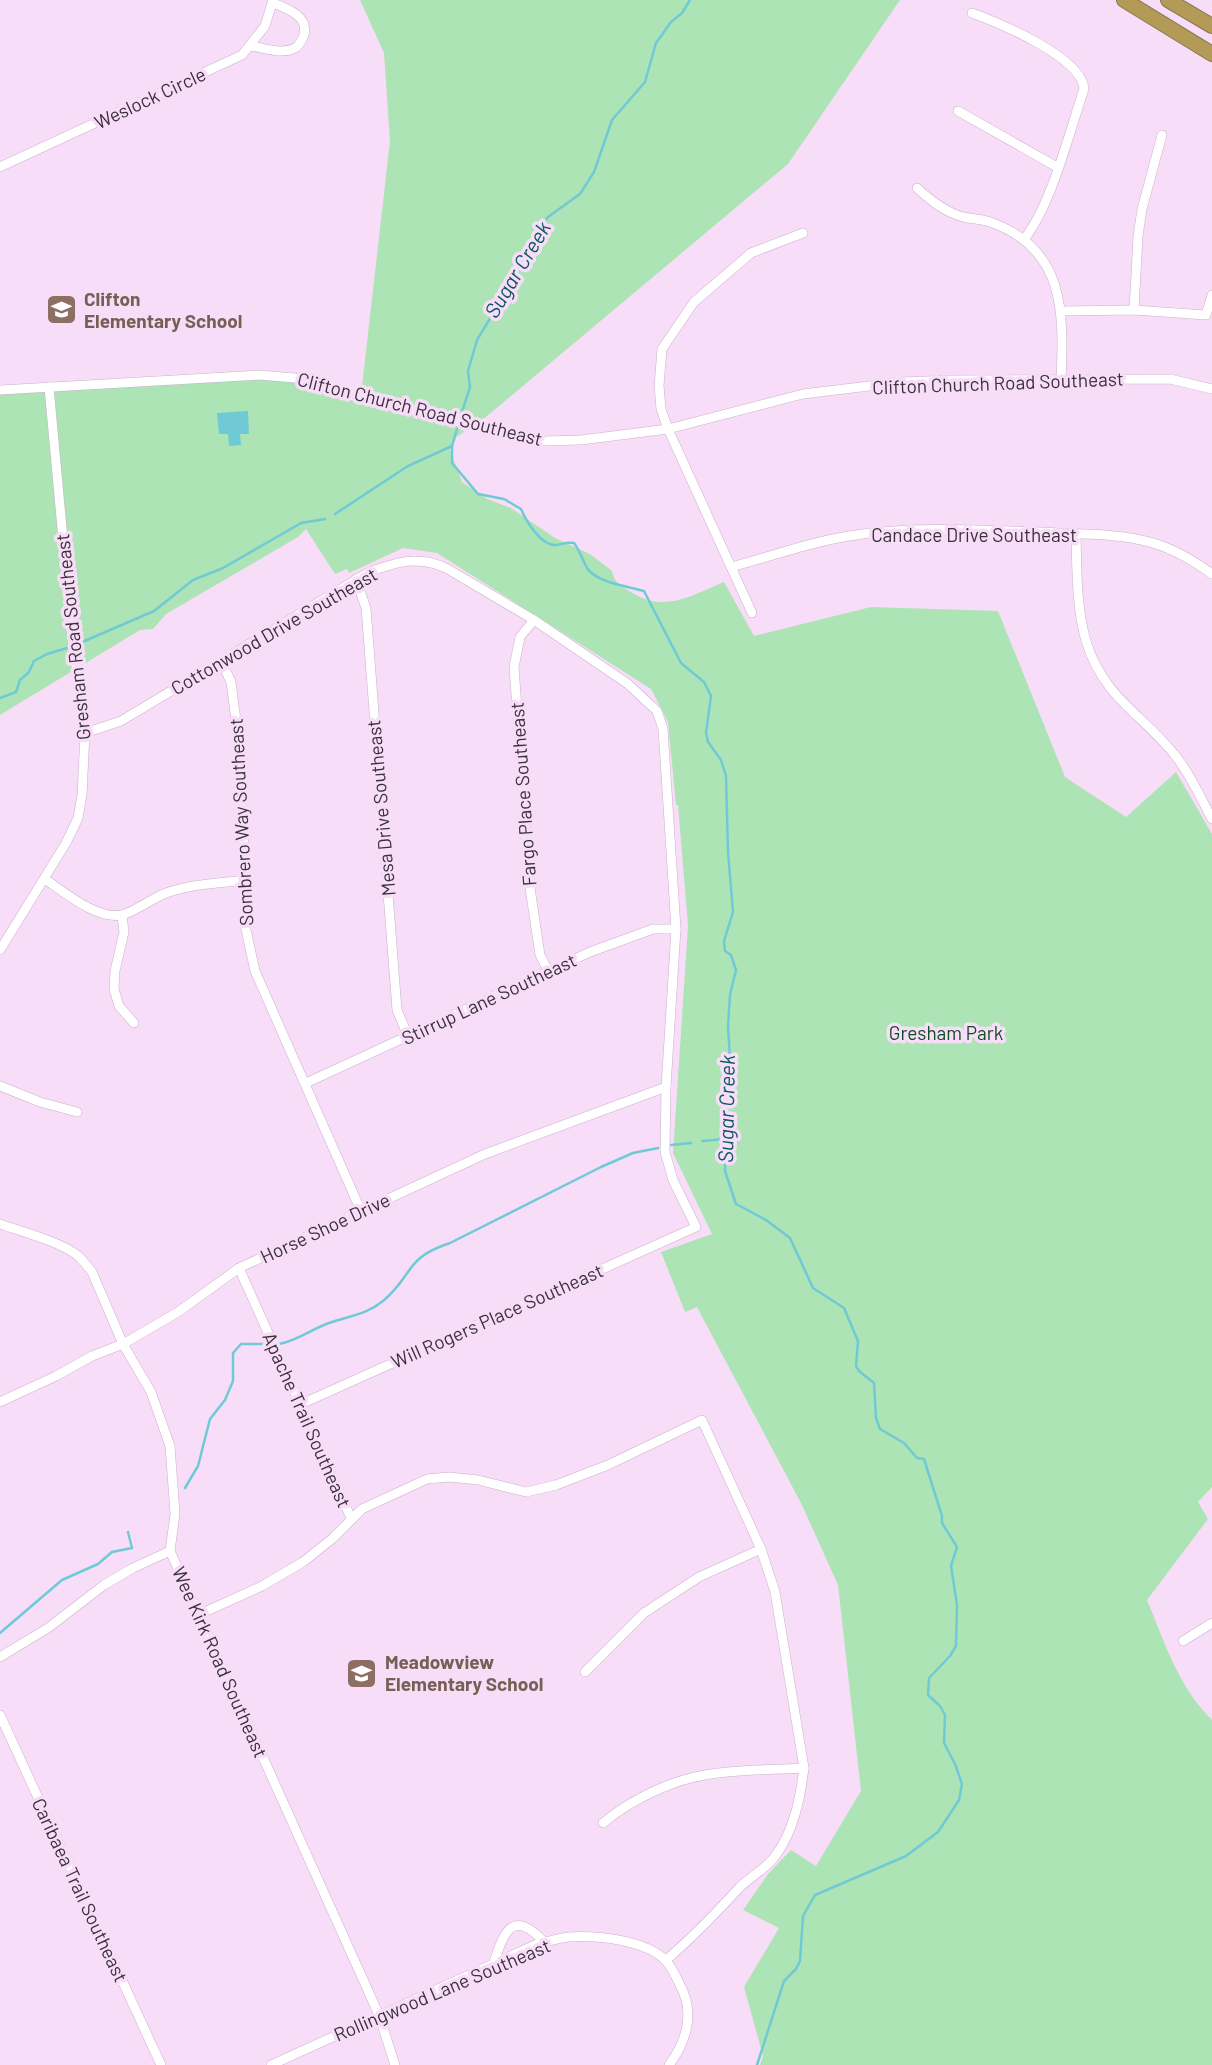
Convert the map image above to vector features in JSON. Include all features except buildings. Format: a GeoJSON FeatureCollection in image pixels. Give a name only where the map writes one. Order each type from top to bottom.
{"type":"FeatureCollection","features":[{"type":"Feature","properties":{"kind":"highway"},"geometry":{"type":"LineString","coordinates":[[1124,0],[1212,54]]}},
{"type":"Feature","properties":{"kind":"highway"},"geometry":{"type":"LineString","coordinates":[[1168,0],[1212,26]]}},
{"type":"Feature","properties":{"kind":"street","name":"Weslock Circle"},"geometry":{"type":"LineString","coordinates":[[0,167],[242,55],[265,26],[273,1]]}},
{"type":"Feature","properties":{"kind":"street"},"geometry":{"type":"LineString","coordinates":[[251,46],[286,51],[295,48],[303,37],[304,24],[299,17],[273,1]]}},
{"type":"Feature","properties":{"kind":"street"},"geometry":{"type":"LineString","coordinates":[[972,13],[1014,30],[1062,60],[1080,74],[1084,89],[1057,167],[1034,225],[1025,238]]}},
{"type":"Feature","properties":{"kind":"street"},"geometry":{"type":"LineString","coordinates":[[958,111],[1057,167]]}},
{"type":"Feature","properties":{"kind":"street"},"geometry":{"type":"LineString","coordinates":[[1133,310],[1140,223],[1162,135]]}},
{"type":"Feature","properties":{"kind":"street"},"geometry":{"type":"LineString","coordinates":[[918,188],[937,205],[950,212],[987,220],[1025,238],[1048,267],[1061,311],[1061,380]]}},
{"type":"Feature","properties":{"kind":"street"},"geometry":{"type":"LineString","coordinates":[[752,613],[668,429],[659,386],[662,349],[694,302],[751,253],[803,233]]}},
{"type":"Feature","properties":{"kind":"street"},"geometry":{"type":"LineString","coordinates":[[1061,311],[1133,310],[1206,315],[1212,295]]}},
{"type":"Feature","properties":{"kind":"street","name":"Clifton Church Road Southeast"},"geometry":{"type":"LineString","coordinates":[[0,390],[259,374],[295,379],[544,441],[590,439],[668,429],[803,394],[853,387],[951,380],[1170,379],[1212,389]]}},
{"type":"Feature","properties":{"kind":"street","name":"Gresham Road Southeast"},"geometry":{"type":"LineString","coordinates":[[0,950],[45,878],[78,818],[82,795],[85,733],[72,637],[49,387]]}},
{"type":"Feature","properties":{"kind":"street","name":"Candace Drive Southeast"},"geometry":{"type":"LineString","coordinates":[[731,567],[829,540],[865,534],[922,531],[1076,534],[1140,540],[1178,552],[1212,574]]}},
{"type":"Feature","properties":{"kind":"street"},"geometry":{"type":"LineString","coordinates":[[1076,534],[1080,612],[1087,643],[1099,670],[1113,693],[1182,764],[1212,819]]}},
{"type":"Feature","properties":{"kind":"street","name":"Cottonwood Drive Southeast"},"geometry":{"type":"LineString","coordinates":[[85,733],[121,722],[222,663],[356,579],[395,562],[420,559],[433,562],[534,620],[628,684],[657,711],[663,729],[676,929],[666,1087],[665,1152],[673,1181],[696,1227]]}},
{"type":"Feature","properties":{"kind":"street","name":"Mesa Drive Southeast"},"geometry":{"type":"LineString","coordinates":[[356,579],[366,608],[397,1010],[408,1036]]}},
{"type":"Feature","properties":{"kind":"street","name":"Fargo Place Southeast"},"geometry":{"type":"LineString","coordinates":[[534,620],[520,637],[514,667],[531,899],[540,955],[549,972]]}},
{"type":"Feature","properties":{"kind":"street","name":"Sombrero Way Southeast"},"geometry":{"type":"LineString","coordinates":[[222,663],[230,682],[237,728],[246,880],[245,925],[255,971],[361,1211]]}},
{"type":"Feature","properties":{"kind":"street"},"geometry":{"type":"LineString","coordinates":[[45,878],[87,907],[103,913],[122,915],[149,900],[184,887],[246,880]]}},
{"type":"Feature","properties":{"kind":"street"},"geometry":{"type":"LineString","coordinates":[[122,915],[124,932],[115,971],[114,989],[119,1006],[134,1023]]}},
{"type":"Feature","properties":{"kind":"street","name":"Stirrup Lane Southeast"},"geometry":{"type":"LineString","coordinates":[[306,1083],[634,935],[653,929],[676,929]]}},
{"type":"Feature","properties":{"kind":"street"},"geometry":{"type":"LineString","coordinates":[[0,1086],[40,1102],[77,1112]]}},
{"type":"Feature","properties":{"kind":"street","name":"Horse Shoe Drive"},"geometry":{"type":"LineString","coordinates":[[0,1402],[92,1356],[123,1344],[178,1312],[239,1269],[361,1211],[485,1154],[666,1087]]}},
{"type":"Feature","properties":{"kind":"street","name":"Wee Kirk Road Southeast"},"geometry":{"type":"LineString","coordinates":[[0,1224],[77,1255],[92,1272],[123,1344],[150,1392],[170,1446],[175,1514],[170,1551],[379,2014],[395,2065]]}},
{"type":"Feature","properties":{"kind":"street","name":"Will Rogers Place Southeast"},"geometry":{"type":"LineString","coordinates":[[299,1405],[696,1227]]}},
{"type":"Feature","properties":{"kind":"street","name":"Apache Trail Southeast"},"geometry":{"type":"LineString","coordinates":[[198,1615],[262,1586],[303,1562],[327,1544],[351,1518],[239,1269]]}},
{"type":"Feature","properties":{"kind":"street"},"geometry":{"type":"LineString","coordinates":[[351,1518],[362,1509],[428,1479],[449,1477],[478,1480],[526,1492],[556,1485],[608,1465],[702,1420],[761,1549],[775,1592],[804,1768],[792,1825],[776,1855],[666,1961],[686,1996],[688,2017],[685,2038],[669,2065]]}},
{"type":"Feature","properties":{"kind":"street"},"geometry":{"type":"LineString","coordinates":[[585,1672],[644,1613],[699,1577],[761,1549]]}},
{"type":"Feature","properties":{"kind":"street"},"geometry":{"type":"LineString","coordinates":[[0,1657],[48,1628],[104,1585],[170,1551]]}},
{"type":"Feature","properties":{"kind":"street"},"geometry":{"type":"LineString","coordinates":[[1183,1641],[1212,1623]]}},
{"type":"Feature","properties":{"kind":"street","name":"Caribaea Trail Southeast"},"geometry":{"type":"LineString","coordinates":[[0,1715],[161,2065]]}},
{"type":"Feature","properties":{"kind":"street"},"geometry":{"type":"LineString","coordinates":[[603,1823],[620,1809],[665,1787],[709,1774],[804,1768]]}},
{"type":"Feature","properties":{"kind":"street"},"geometry":{"type":"LineString","coordinates":[[493,1965],[504,1933],[510,1928],[521,1925],[531,1928],[545,1943]]}},
{"type":"Feature","properties":{"kind":"street","name":"Rollingwood Lane Southeast"},"geometry":{"type":"LineString","coordinates":[[271,2065],[379,2014],[545,1943],[569,1937],[612,1939],[642,1946],[666,1961]]}},
{"type":"Feature","properties":{"kind":"green space","name":"Gresham Park"},"geometry":{"type":"Polygon","coordinates":[[[360,0],[900,0],[788,164],[481,421],[456,437],[450,450],[462,482],[487,499],[511,508],[555,538],[590,554],[612,571],[620,585],[642,598],[665,602],[677,600],[724,582],[754,636],[871,607],[998,611],[1065,777],[1126,817],[1176,772],[1212,834],[1212,1487],[1198,1502],[1208,1519],[1147,1600],[1181,1678],[1212,1720],[1212,2065],[760,2065],[763,2056],[744,1987],[779,1928],[743,1910],[768,1874],[791,1850],[816,1866],[861,1791],[838,1585],[802,1505],[697,1307],[685,1312],[661,1252],[712,1234],[673,1153],[688,926],[668,722],[651,689],[437,553],[403,548],[349,573],[347,569],[335,574],[306,529],[298,537],[166,614],[153,629],[140,630],[0,715],[0,388],[274,374],[361,395],[390,141],[384,53],[360,0]]]}},
{"type":"Feature","properties":{"kind":"water"},"geometry":{"type":"Polygon","coordinates":[[[248,411],[249,434],[240,434],[241,445],[229,446],[228,434],[219,434],[217,413],[248,411]]]}},
{"type":"Feature","properties":{"kind":"waterway","name":"Sugar Creek"},"geometry":{"type":"LineString","coordinates":[[461,415],[470,387],[468,371],[477,340],[514,279],[535,235],[548,217],[580,194],[594,172],[612,120],[645,82],[656,43],[690,0]]}},
{"type":"Feature","properties":{"kind":"waterway","name":"Sugar Creek"},"geometry":{"type":"LineString","coordinates":[[457,429],[452,446],[452,463],[478,494],[504,499],[521,509],[530,526],[550,544],[574,543],[587,568],[598,577],[644,591],[681,663],[704,682],[711,696],[706,733],[708,742],[721,760],[726,776],[733,912],[724,941],[725,951],[731,955],[736,970],[730,995],[728,1026],[730,1059],[725,1171],[736,1204],[766,1220],[790,1238],[813,1288],[844,1308],[858,1341],[856,1366],[874,1383],[876,1418],[880,1429],[904,1443],[917,1458],[924,1459],[942,1523],[957,1547],[951,1566],[957,1605],[956,1646],[929,1678],[928,1695],[945,1715],[944,1743],[962,1784],[959,1800],[938,1832],[906,1856],[815,1895],[803,1916],[800,1961],[784,1981],[757,2065]]}},
{"type":"Feature","properties":{"kind":"waterway"},"geometry":{"type":"LineString","coordinates":[[335,514],[408,466],[452,446]]}},
{"type":"Feature","properties":{"kind":"waterway"},"geometry":{"type":"LineString","coordinates":[[80,643],[154,611],[193,580],[223,568],[301,523],[325,519]]}},
{"type":"Feature","properties":{"kind":"waterway"},"geometry":{"type":"LineString","coordinates":[[0,698],[16,692],[20,680],[29,672],[34,661],[67,648]]}},
{"type":"Feature","properties":{"kind":"waterway"},"geometry":{"type":"LineString","coordinates":[[702,1141],[725,1139]]}},
{"type":"Feature","properties":{"kind":"waterway"},"geometry":{"type":"LineString","coordinates":[[671,1145],[691,1143]]}},
{"type":"Feature","properties":{"kind":"waterway"},"geometry":{"type":"LineString","coordinates":[[279,1344],[377,1306],[393,1292],[417,1261],[435,1249],[601,1167],[633,1153],[658,1148]]}},
{"type":"Feature","properties":{"kind":"waterway"},"geometry":{"type":"LineString","coordinates":[[185,1488],[198,1466],[210,1419],[225,1400],[233,1381],[233,1353],[241,1344],[265,1344]]}},
{"type":"Feature","properties":{"kind":"waterway"},"geometry":{"type":"LineString","coordinates":[[0,1633],[62,1580],[98,1564],[112,1552],[132,1548],[128,1532]]}},
{"type":"Feature","properties":{"kind":"place","name":"Clifton Elementary School"},"geometry":{"type":"Point","coordinates":[61,310]}},
{"type":"Feature","properties":{"kind":"place","name":"Meadowview Elementary School"},"geometry":{"type":"Point","coordinates":[362,1673]}}]}
